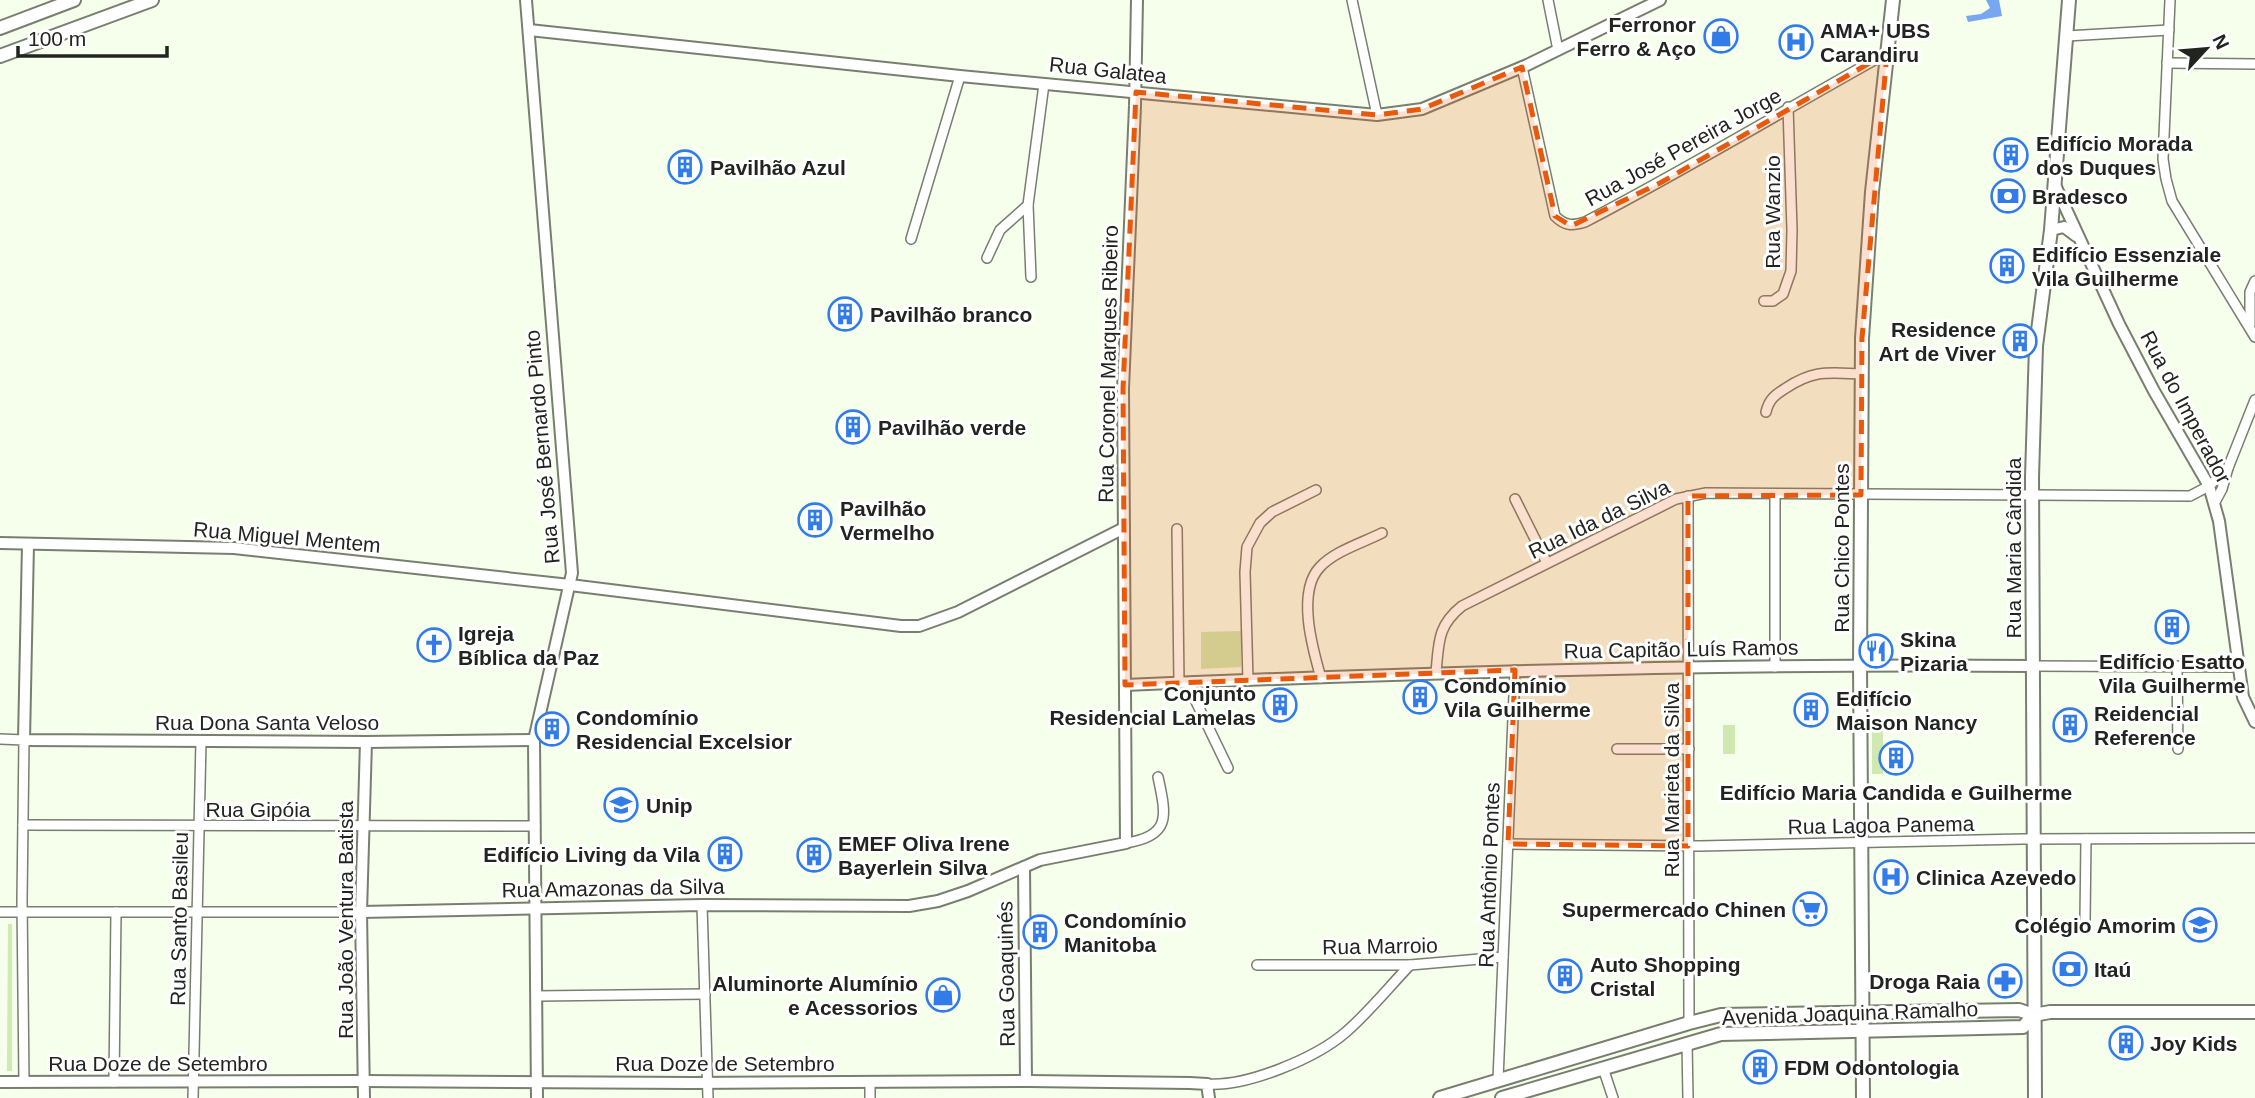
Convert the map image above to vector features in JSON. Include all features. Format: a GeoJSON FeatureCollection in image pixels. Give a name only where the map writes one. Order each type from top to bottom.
{"type":"FeatureCollection","features":[{"type":"Feature","properties":{"kind":"main road"},"geometry":{"type":"LineString","coordinates":[[0,28],[74,0]]}},
{"type":"Feature","properties":{"kind":"main road"},"geometry":{"type":"LineString","coordinates":[[0,56],[152,0]]}},
{"type":"Feature","properties":{"kind":"main road","name":"Rua Chico Pontes"},"geometry":{"type":"LineString","coordinates":[[1863,1098],[1860,665],[1862,374],[1872,192],[1893,0]]}},
{"type":"Feature","properties":{"kind":"main road","name":"Rua Maria Cândida"},"geometry":{"type":"LineString","coordinates":[[2035,1098],[2032,495],[2036,346],[2051,230],[2069,0]]}},
{"type":"Feature","properties":{"kind":"main road","name":"Avenida Joaquina Ramalho"},"geometry":{"type":"LineString","coordinates":[[1440,1098],[1689,1023],[1721,1016],[2023,1010],[2034,1016],[2066,1012],[2255,1012]]}},
{"type":"Feature","properties":{"kind":"main road","name":"Avenida Joaquina Ramalho"},"geometry":{"type":"LineString","coordinates":[[1502,1098],[1721,1034],[2023,1027],[2034,1016]]}},
{"type":"Feature","properties":{"kind":"street","name":"Rua José Bernardo Pinto"},"geometry":{"type":"LineString","coordinates":[[526,0],[572,568],[534,740],[537,1098]]}},
{"type":"Feature","properties":{"kind":"street","name":"Rua Coronel Marques Ribeiro"},"geometry":{"type":"LineString","coordinates":[[570,585],[901,626],[919,626],[958,612],[1124,528],[1123,390],[1138,0]]}},
{"type":"Feature","properties":{"kind":"street"},"geometry":{"type":"LineString","coordinates":[[1352,0],[1377,115]]}},
{"type":"Feature","properties":{"kind":"street"},"geometry":{"type":"LineString","coordinates":[[1548,0],[1558,50]]}},
{"type":"Feature","properties":{"kind":"street","name":"Rua Galatea"},"geometry":{"type":"LineString","coordinates":[[529,30],[960,76],[1377,115],[1422,109],[1522,67],[1660,0]]}},
{"type":"Feature","properties":{"kind":"street"},"geometry":{"type":"LineString","coordinates":[[2170,0],[2163,159],[2169,190],[2172,201],[2255,337]]}},
{"type":"Feature","properties":{"kind":"street"},"geometry":{"type":"LineString","coordinates":[[2067,36],[2169,30]]}},
{"type":"Feature","properties":{"kind":"street","name":"Rua José Pereira Jorge"},"geometry":{"type":"LineString","coordinates":[[1522,67],[1555,216],[1562,223],[1571,226],[1585,222],[1660,183],[1788,107],[1888,53]]}},
{"type":"Feature","properties":{"kind":"street"},"geometry":{"type":"LineString","coordinates":[[2168,63],[2255,64]]}},
{"type":"Feature","properties":{"kind":"street"},"geometry":{"type":"LineString","coordinates":[[911,239],[960,76]]}},
{"type":"Feature","properties":{"kind":"street"},"geometry":{"type":"LineString","coordinates":[[1031,277],[1028,205],[1044,84]]}},
{"type":"Feature","properties":{"kind":"street","name":"Rua Wanzio"},"geometry":{"type":"LineString","coordinates":[[1764,302],[1773,301],[1783,294],[1791,271],[1788,107]]}},
{"type":"Feature","properties":{"kind":"street","name":"Rua do Imperador"},"geometry":{"type":"LineString","coordinates":[[2055,185],[2154,391],[2209,486],[2215,502],[2243,697],[2255,722]]}},
{"type":"Feature","properties":{"kind":"street"},"geometry":{"type":"LineString","coordinates":[[987,258],[1000,230],[1028,205]]}},
{"type":"Feature","properties":{"kind":"street"},"geometry":{"type":"LineString","coordinates":[[2051,230],[2066,228],[2080,240]]}},
{"type":"Feature","properties":{"kind":"street"},"geometry":{"type":"LineString","coordinates":[[2250,326],[2250,292],[2255,281]]}},
{"type":"Feature","properties":{"kind":"street"},"geometry":{"type":"LineString","coordinates":[[1766,412],[1771,398],[1802,377],[1817,373],[1862,374]]}},
{"type":"Feature","properties":{"kind":"street"},"geometry":{"type":"LineString","coordinates":[[2215,502],[2255,400]]}},
{"type":"Feature","properties":{"kind":"street"},"geometry":{"type":"LineString","coordinates":[[2209,486],[2228,468]]}},
{"type":"Feature","properties":{"kind":"street","name":"Rua Ida da Silva"},"geometry":{"type":"LineString","coordinates":[[1436,673],[1440,635],[1451,615],[1462,606],[1675,499],[1688,495],[2190,496],[2209,486]]}},
{"type":"Feature","properties":{"kind":"street"},"geometry":{"type":"LineString","coordinates":[[1248,681],[1245,572],[1247,547],[1260,523],[1272,512],[1317,490]]}},
{"type":"Feature","properties":{"kind":"street","name":"Rua Marieta da Silva"},"geometry":{"type":"LineString","coordinates":[[1688,495],[1689,1023]]}},
{"type":"Feature","properties":{"kind":"street"},"geometry":{"type":"LineString","coordinates":[[1775,495],[1775,667]]}},
{"type":"Feature","properties":{"kind":"street"},"geometry":{"type":"LineString","coordinates":[[1515,499],[1547,563]]}},
{"type":"Feature","properties":{"kind":"street"},"geometry":{"type":"LineString","coordinates":[[1124,528],[1126,843]]}},
{"type":"Feature","properties":{"kind":"street"},"geometry":{"type":"LineString","coordinates":[[1177,528],[1183,683],[1228,768]]}},
{"type":"Feature","properties":{"kind":"street"},"geometry":{"type":"LineString","coordinates":[[1321,678],[1310,635],[1310,590],[1313,576],[1328,561],[1382,533]]}},
{"type":"Feature","properties":{"kind":"street","name":"Rua Miguel Mentem"},"geometry":{"type":"LineString","coordinates":[[0,543],[227,548],[570,585]]}},
{"type":"Feature","properties":{"kind":"street"},"geometry":{"type":"LineString","coordinates":[[24,1082],[22,912],[29,544]]}},
{"type":"Feature","properties":{"kind":"street","name":"Rua Capitão Luís Ramos"},"geometry":{"type":"LineString","coordinates":[[1125,685],[1515,670],[1860,665],[2239,667]]}},
{"type":"Feature","properties":{"kind":"street"},"geometry":{"type":"LineString","coordinates":[[2177,666],[2178,749]]}},
{"type":"Feature","properties":{"kind":"street","name":"Rua Antônio Pontes"},"geometry":{"type":"LineString","coordinates":[[1498,1080],[1515,670]]}},
{"type":"Feature","properties":{"kind":"street","name":"Rua Dona Santa Veloso"},"geometry":{"type":"LineString","coordinates":[[0,739],[366,742],[534,740]]}},
{"type":"Feature","properties":{"kind":"street","name":"Rua Santo Basileu"},"geometry":{"type":"LineString","coordinates":[[193,1098],[201,741]]}},
{"type":"Feature","properties":{"kind":"street","name":"Rua João Ventura Batista"},"geometry":{"type":"LineString","coordinates":[[364,1098],[361,912],[366,742]]}},
{"type":"Feature","properties":{"kind":"street"},"geometry":{"type":"LineString","coordinates":[[1616,749],[1689,749]]}},
{"type":"Feature","properties":{"kind":"street","name":"Rua Amazonas da Silva"},"geometry":{"type":"LineString","coordinates":[[0,912],[361,912],[702,905],[909,906],[938,901],[968,891],[1056,856],[1146,839],[1156,832],[1162,823],[1165,808],[1158,777]]}},
{"type":"Feature","properties":{"kind":"street","name":"Rua Gipóia"},"geometry":{"type":"LineString","coordinates":[[23,825],[535,826]]}},
{"type":"Feature","properties":{"kind":"street","name":"Rua Lagoa Panema"},"geometry":{"type":"LineString","coordinates":[[1508,844],[1688,846],[2033,839],[2255,838]]}},
{"type":"Feature","properties":{"kind":"street"},"geometry":{"type":"LineString","coordinates":[[2085,920],[2086,839]]}},
{"type":"Feature","properties":{"kind":"street","name":"Rua Goaquinés"},"geometry":{"type":"LineString","coordinates":[[1024,867],[1026,1081]]}},
{"type":"Feature","properties":{"kind":"street"},"geometry":{"type":"LineString","coordinates":[[702,905],[708,1098]]}},
{"type":"Feature","properties":{"kind":"street"},"geometry":{"type":"LineString","coordinates":[[114,1082],[116,912]]}},
{"type":"Feature","properties":{"kind":"street","name":"Rua Marroio"},"geometry":{"type":"LineString","coordinates":[[1257,965],[1410,965],[1503,957]]}},
{"type":"Feature","properties":{"kind":"street","name":"Rua Doze de Setembro"},"geometry":{"type":"LineString","coordinates":[[0,1082],[1026,1081],[1218,1084],[1254,1078],[1323,1047],[1354,1025],[1410,965]]}},
{"type":"Feature","properties":{"kind":"street"},"geometry":{"type":"LineString","coordinates":[[537,996],[705,994]]}},
{"type":"Feature","properties":{"kind":"street"},"geometry":{"type":"LineString","coordinates":[[1687,1042],[1688,1098]]}},
{"type":"Feature","properties":{"kind":"street"},"geometry":{"type":"LineString","coordinates":[[1603,1068],[1613,1098]]}},
{"type":"Feature","properties":{"kind":"street"},"geometry":{"type":"LineString","coordinates":[[870,1083],[870,1098]]}},
{"type":"Feature","properties":{"kind":"street"},"geometry":{"type":"LineString","coordinates":[[1207,1084],[1209,1098]]}},
{"type":"Feature","properties":{"kind":"highlighted area"},"geometry":{"type":"Polygon","coordinates":[[[1887,53],[1862,338],[1861,495],[1688,496],[1688,846],[1508,844],[1515,670],[1125,685],[1123,389],[1136,92],[1377,115],[1422,109],[1522,67],[1555,216],[1571,226],[1660,183],[1887,53]]]}},
{"type":"Feature","properties":{"kind":"green space"},"geometry":{"type":"Polygon","coordinates":[[[1241,631],[1241,667],[1201,669],[1201,632],[1241,631]]]}},
{"type":"Feature","properties":{"kind":"green space"},"geometry":{"type":"Polygon","coordinates":[[[1883,723],[1883,774],[1872,774],[1872,724],[1883,723]]]}},
{"type":"Feature","properties":{"kind":"green space"},"geometry":{"type":"Polygon","coordinates":[[[1723,725],[1735,725],[1735,754],[1723,754],[1723,725]]]}},
{"type":"Feature","properties":{"kind":"green space"},"geometry":{"type":"Polygon","coordinates":[[[8,924],[12,924],[12,1071],[7,1071],[8,924]]]}},
{"type":"Feature","properties":{"kind":"water"},"geometry":{"type":"Polygon","coordinates":[[[1986,0],[1999,0],[2002,16],[1968,22],[1966,16],[1981,14],[1990,8],[1986,0]]]}},
{"type":"Feature","properties":{"kind":"place","name":"Ferronor Ferro & Aço"},"geometry":{"type":"Point","coordinates":[1721,36]}},
{"type":"Feature","properties":{"kind":"place","name":"AMA+ UBS Carandiru"},"geometry":{"type":"Point","coordinates":[1796,42]}},
{"type":"Feature","properties":{"kind":"place","name":"Edifício Morada dos Duques"},"geometry":{"type":"Point","coordinates":[2011,155]}},
{"type":"Feature","properties":{"kind":"place","name":"Pavilhão Azul"},"geometry":{"type":"Point","coordinates":[685,167]}},
{"type":"Feature","properties":{"kind":"place","name":"Bradesco"},"geometry":{"type":"Point","coordinates":[2008,196]}},
{"type":"Feature","properties":{"kind":"place","name":"Edifício Essenziale Vila Guilherme"},"geometry":{"type":"Point","coordinates":[2007,266]}},
{"type":"Feature","properties":{"kind":"place","name":"Pavilhão branco"},"geometry":{"type":"Point","coordinates":[845,314]}},
{"type":"Feature","properties":{"kind":"place","name":"Residence Art de Viver"},"geometry":{"type":"Point","coordinates":[2020,341]}},
{"type":"Feature","properties":{"kind":"place","name":"Pavilhão verde"},"geometry":{"type":"Point","coordinates":[853,427]}},
{"type":"Feature","properties":{"kind":"place","name":"Pavilhão Vermelho"},"geometry":{"type":"Point","coordinates":[815,520]}},
{"type":"Feature","properties":{"kind":"place","name":"Edifício Esatto Vila Guilherme"},"geometry":{"type":"Point","coordinates":[2172,627]}},
{"type":"Feature","properties":{"kind":"place","name":"Igreja Bíblica da Paz"},"geometry":{"type":"Point","coordinates":[434,645]}},
{"type":"Feature","properties":{"kind":"place","name":"Skina Pizaria"},"geometry":{"type":"Point","coordinates":[1876,651]}},
{"type":"Feature","properties":{"kind":"place","name":"Condomínio Vila Guilherme"},"geometry":{"type":"Point","coordinates":[1420,697]}},
{"type":"Feature","properties":{"kind":"place","name":"Conjunto Residencial Lamelas"},"geometry":{"type":"Point","coordinates":[1280,705]}},
{"type":"Feature","properties":{"kind":"place","name":"Edifício Maison Nancy"},"geometry":{"type":"Point","coordinates":[1811,710]}},
{"type":"Feature","properties":{"kind":"place","name":"Reidencial Reference"},"geometry":{"type":"Point","coordinates":[2070,725]}},
{"type":"Feature","properties":{"kind":"place","name":"Condomínio Residencial Excelsior"},"geometry":{"type":"Point","coordinates":[552,729]}},
{"type":"Feature","properties":{"kind":"place","name":"Edifício Maria Candida e Guilherme"},"geometry":{"type":"Point","coordinates":[1896,758]}},
{"type":"Feature","properties":{"kind":"place","name":"Unip"},"geometry":{"type":"Point","coordinates":[621,805]}},
{"type":"Feature","properties":{"kind":"place","name":"Edifício Living da Vila"},"geometry":{"type":"Point","coordinates":[725,854]}},
{"type":"Feature","properties":{"kind":"place","name":"EMEF Oliva Irene Bayerlein Silva"},"geometry":{"type":"Point","coordinates":[814,855]}},
{"type":"Feature","properties":{"kind":"place","name":"Clinica Azevedo"},"geometry":{"type":"Point","coordinates":[1891,877]}},
{"type":"Feature","properties":{"kind":"place","name":"Supermercado Chinen"},"geometry":{"type":"Point","coordinates":[1810,909]}},
{"type":"Feature","properties":{"kind":"place","name":"Colégio Amorim"},"geometry":{"type":"Point","coordinates":[2200,925]}},
{"type":"Feature","properties":{"kind":"place","name":"Condomínio Manitoba"},"geometry":{"type":"Point","coordinates":[1040,932]}},
{"type":"Feature","properties":{"kind":"place","name":"Itaú"},"geometry":{"type":"Point","coordinates":[2070,969]}},
{"type":"Feature","properties":{"kind":"place","name":"Auto Shopping Cristal"},"geometry":{"type":"Point","coordinates":[1565,976]}},
{"type":"Feature","properties":{"kind":"place","name":"Droga Raia"},"geometry":{"type":"Point","coordinates":[2005,981]}},
{"type":"Feature","properties":{"kind":"place","name":"Aluminorte Alumínio e Acessorios"},"geometry":{"type":"Point","coordinates":[943,995]}},
{"type":"Feature","properties":{"kind":"place","name":"Joy Kids"},"geometry":{"type":"Point","coordinates":[2126,1043]}},
{"type":"Feature","properties":{"kind":"place","name":"FDM Odontologia"},"geometry":{"type":"Point","coordinates":[1760,1067]}}]}
